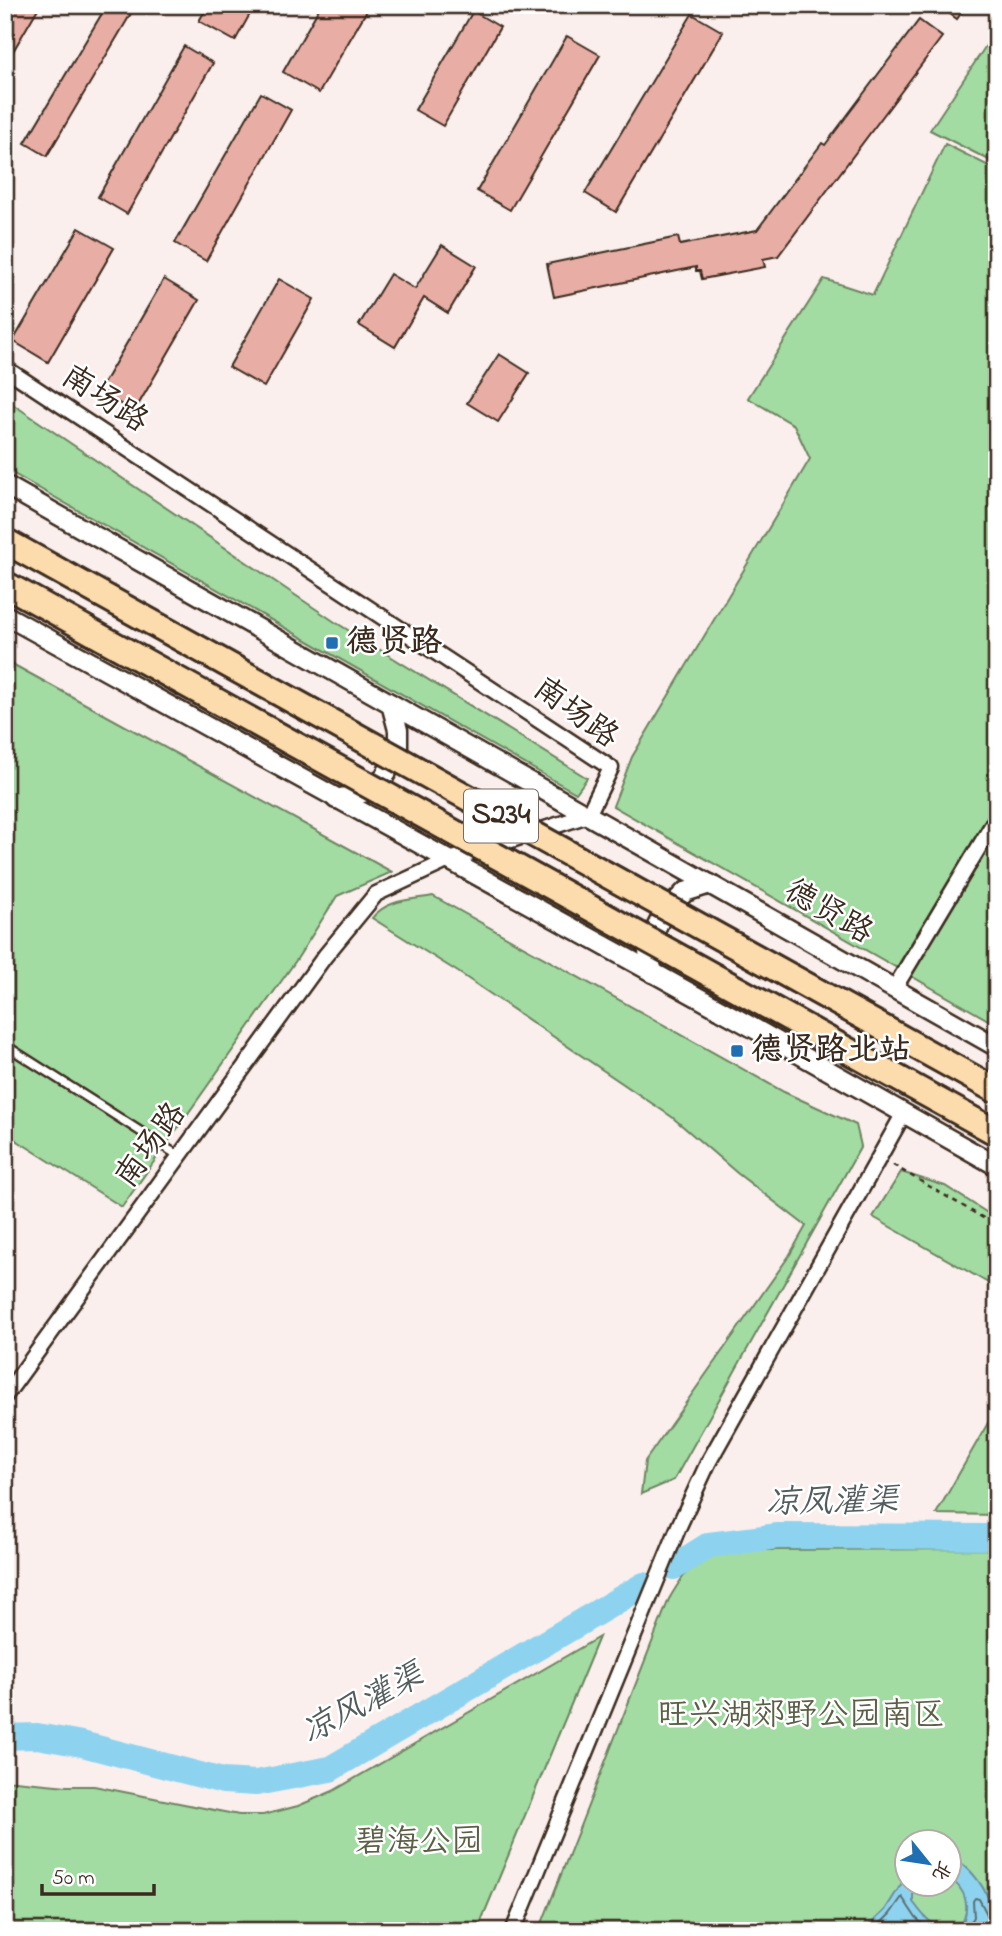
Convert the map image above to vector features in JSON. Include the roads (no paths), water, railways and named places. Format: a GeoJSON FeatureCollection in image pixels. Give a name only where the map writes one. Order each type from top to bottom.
{"type":"FeatureCollection","features":[{"type":"Feature","properties":{"kind":"highway","name":"S234"},"geometry":{"type":"LineString","coordinates":[[5,541],[997,1091]]}},
{"type":"Feature","properties":{"kind":"highway","name":"S234"},"geometry":{"type":"LineString","coordinates":[[5,584],[997,1133]]}},
{"type":"Feature","properties":{"kind":"street","name":"南场路"},"geometry":{"type":"LineString","coordinates":[[5,368],[611,768],[588,815],[447,861],[376,894],[325,956],[5,1396]]}},
{"type":"Feature","properties":{"kind":"street","name":"德贤路"},"geometry":{"type":"LineString","coordinates":[[5,485],[997,1047]]}},
{"type":"Feature","properties":{"kind":"street"},"geometry":{"type":"LineString","coordinates":[[5,615],[997,1166]]}},
{"type":"Feature","properties":{"kind":"street"},"geometry":{"type":"LineString","coordinates":[[336,799],[363,793],[384,777],[398,753],[398,730],[391,704]]}},
{"type":"Feature","properties":{"kind":"street"},"geometry":{"type":"LineString","coordinates":[[894,989],[997,817]]}},
{"type":"Feature","properties":{"kind":"street"},"geometry":{"type":"LineString","coordinates":[[653,973],[647,947],[662,915],[685,892],[710,884]]}},
{"type":"Feature","properties":{"kind":"street"},"geometry":{"type":"LineString","coordinates":[[513,1931],[679,1526],[708,1463],[904,1113]]}},
{"type":"Feature","properties":{"kind":"lane"},"geometry":{"type":"LineString","coordinates":[[5,1045],[179,1156]]}},
{"type":"Feature","properties":{"kind":"water"},"geometry":{"type":"Polygon","coordinates":[[[964,1866],[989,1898],[997,1931],[863,1931],[885,1910],[894,1896],[894,1898],[913,1898],[913,1902],[928,1920],[944,1926],[961,1925],[966,1912],[964,1866]]]}},
{"type":"Feature","properties":{"kind":"waterway","name":"凉凤灌渠"},"geometry":{"type":"LineString","coordinates":[[674,1567],[709,1545],[778,1536],[997,1537]]}},
{"type":"Feature","properties":{"kind":"waterway","name":"凉风灌渠"},"geometry":{"type":"LineString","coordinates":[[5,1737],[37,1736],[82,1744],[223,1781],[256,1783],[330,1769],[644,1585]]}},
{"type":"Feature","properties":{"kind":"place","name":"德贤路"},"geometry":{"type":"Point","coordinates":[332,643]}},
{"type":"Feature","properties":{"kind":"place","name":"德贤路北站"},"geometry":{"type":"Point","coordinates":[737,1051]}},
{"type":"Feature","properties":{"kind":"park label","name":"旺兴湖郊野公园南区"},"geometry":{"type":"Point","coordinates":[801,1716]}},
{"type":"Feature","properties":{"kind":"park label","name":"碧海公园"},"geometry":{"type":"Point","coordinates":[419,1843]}}]}
